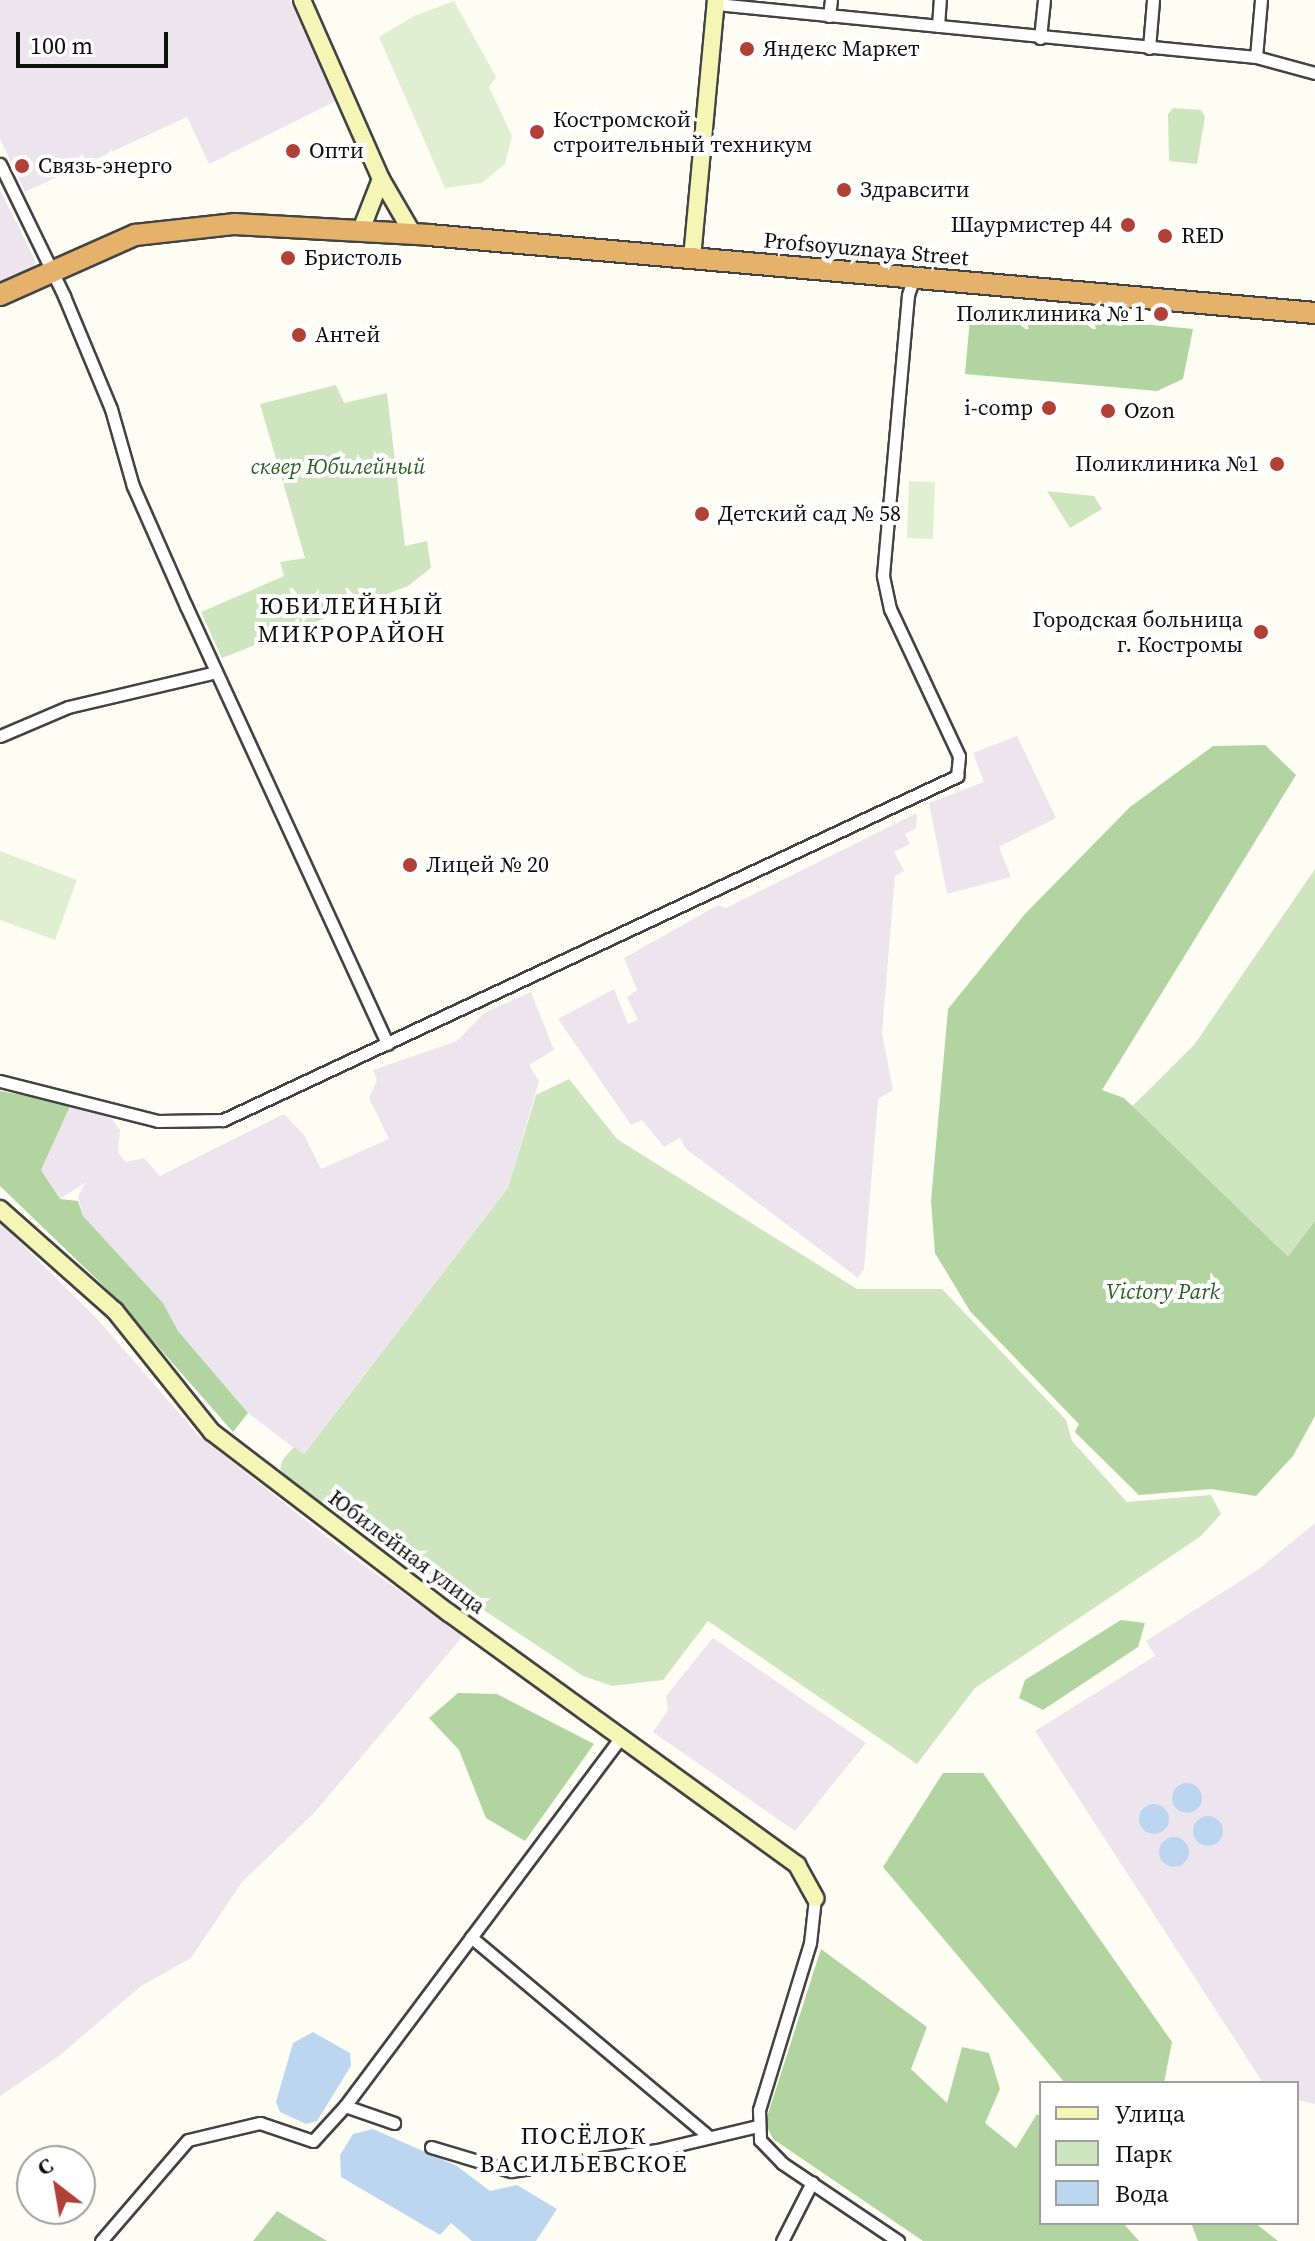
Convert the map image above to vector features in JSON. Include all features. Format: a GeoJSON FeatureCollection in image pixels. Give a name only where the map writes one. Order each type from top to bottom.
{"type":"FeatureCollection","features":[{"type":"Feature","properties":{"kind":"highway","name":"Profsoyuznaya Street"},"geometry":{"type":"LineString","coordinates":[[0,295],[135,235],[235,224],[413,234],[1315,313]]}},
{"type":"Feature","properties":{"kind":"street"},"geometry":{"type":"LineString","coordinates":[[302,0],[381,179],[413,234]]}},
{"type":"Feature","properties":{"kind":"street"},"geometry":{"type":"LineString","coordinates":[[829,16],[831,0]]}},
{"type":"Feature","properties":{"kind":"street"},"geometry":{"type":"LineString","coordinates":[[938,26],[940,0]]}},
{"type":"Feature","properties":{"kind":"street"},"geometry":{"type":"LineString","coordinates":[[1040,38],[1044,0]]}},
{"type":"Feature","properties":{"kind":"street"},"geometry":{"type":"LineString","coordinates":[[1149,48],[1153,0]]}},
{"type":"Feature","properties":{"kind":"street"},"geometry":{"type":"LineString","coordinates":[[1256,57],[1261,0]]}},
{"type":"Feature","properties":{"kind":"street"},"geometry":{"type":"LineString","coordinates":[[692,258],[716,2],[1040,38],[1256,57],[1315,73]]}},
{"type":"Feature","properties":{"kind":"street"},"geometry":{"type":"LineString","coordinates":[[0,164],[111,409],[133,486],[387,1044]]}},
{"type":"Feature","properties":{"kind":"street"},"geometry":{"type":"LineString","coordinates":[[361,230],[381,179]]}},
{"type":"Feature","properties":{"kind":"street"},"geometry":{"type":"LineString","coordinates":[[0,1081],[188,1124],[223,1120],[957,776],[959,756],[890,609],[883,575],[908,295],[914,277]]}},
{"type":"Feature","properties":{"kind":"street"},"geometry":{"type":"LineString","coordinates":[[0,736],[68,707],[216,672]]}},
{"type":"Feature","properties":{"kind":"street","name":"Юбилейная улица"},"geometry":{"type":"LineString","coordinates":[[0,1209],[115,1311],[212,1432],[449,1613],[797,1865],[815,1898]]}},
{"type":"Feature","properties":{"kind":"street"},"geometry":{"type":"LineString","coordinates":[[101,2241],[188,2140],[260,2123],[313,2141],[345,2106],[622,1736]]}},
{"type":"Feature","properties":{"kind":"street"},"geometry":{"type":"LineString","coordinates":[[815,1898],[810,1943],[758,2126],[770,2153],[898,2241]]}},
{"type":"Feature","properties":{"kind":"street"},"geometry":{"type":"LineString","coordinates":[[471,1937],[708,2136]]}},
{"type":"Feature","properties":{"kind":"street"},"geometry":{"type":"LineString","coordinates":[[345,2106],[394,2123]]}},
{"type":"Feature","properties":{"kind":"street"},"geometry":{"type":"LineString","coordinates":[[431,2147],[511,2171],[625,2156],[758,2126]]}},
{"type":"Feature","properties":{"kind":"street"},"geometry":{"type":"LineString","coordinates":[[782,2241],[812,2182]]}},
{"type":"Feature","properties":{"kind":"shaded area"},"geometry":{"type":"Polygon","coordinates":[[[0,0],[290,0],[336,101],[209,164],[187,117],[25,192],[0,139],[0,0]]]}},
{"type":"Feature","properties":{"kind":"shaded area"},"geometry":{"type":"Polygon","coordinates":[[[0,190],[36,262],[33,268],[0,284],[0,190]]]}},
{"type":"Feature","properties":{"kind":"shaded area"},"geometry":{"type":"Polygon","coordinates":[[[1017,736],[1056,818],[999,847],[1011,877],[947,894],[929,803],[984,782],[973,753],[1017,736]]]}},
{"type":"Feature","properties":{"kind":"shaded area"},"geometry":{"type":"Polygon","coordinates":[[[917,813],[916,828],[905,834],[910,844],[894,852],[904,871],[895,876],[882,1033],[893,1090],[878,1099],[864,1269],[858,1278],[686,1149],[680,1138],[664,1147],[642,1120],[631,1125],[558,1019],[614,989],[628,1024],[638,1020],[627,997],[637,990],[624,958],[718,905],[726,908],[917,813]]]}},
{"type":"Feature","properties":{"kind":"shaded area"},"geometry":{"type":"Polygon","coordinates":[[[531,992],[554,1050],[529,1065],[539,1081],[508,1188],[303,1455],[248,1413],[178,1331],[163,1303],[83,1216],[78,1196],[86,1182],[60,1199],[41,1170],[71,1104],[112,1119],[120,1130],[118,1153],[126,1162],[144,1158],[160,1176],[284,1114],[304,1135],[321,1169],[389,1139],[369,1098],[377,1080],[373,1070],[457,1041],[484,1013],[531,992]]]}},
{"type":"Feature","properties":{"kind":"shaded area"},"geometry":{"type":"Polygon","coordinates":[[[0,1222],[100,1322],[198,1435],[351,1556],[463,1636],[315,1812],[242,1882],[191,1958],[141,1986],[59,2056],[0,2096],[0,1222]]]}},
{"type":"Feature","properties":{"kind":"shaded area"},"geometry":{"type":"Polygon","coordinates":[[[1315,1523],[1315,2104],[1299,2100],[1299,2081],[1262,2081],[1035,1731],[1155,1656],[1146,1641],[1259,1569],[1315,1523]]]}},
{"type":"Feature","properties":{"kind":"shaded area"},"geometry":{"type":"Polygon","coordinates":[[[713,1638],[866,1743],[795,1831],[653,1732],[668,1710],[666,1696],[713,1638]]]}},
{"type":"Feature","properties":{"kind":"green space"},"geometry":{"type":"Polygon","coordinates":[[[454,1],[496,77],[489,87],[512,136],[505,164],[482,183],[445,188],[379,37],[414,16],[454,1]]]}},
{"type":"Feature","properties":{"kind":"green space"},"geometry":{"type":"Polygon","coordinates":[[[1173,108],[1201,110],[1205,117],[1197,164],[1169,161],[1168,114],[1173,108]]]}},
{"type":"Feature","properties":{"kind":"green space"},"geometry":{"type":"Polygon","coordinates":[[[971,307],[1193,329],[1183,379],[1157,391],[965,374],[971,307]]]}},
{"type":"Feature","properties":{"kind":"green space","name":"сквер Юбилейный"},"geometry":{"type":"Polygon","coordinates":[[[336,385],[344,403],[387,393],[405,546],[427,541],[431,568],[408,586],[222,658],[201,612],[284,576],[280,562],[305,558],[260,404],[336,385]]]}},
{"type":"Feature","properties":{"kind":"green space"},"geometry":{"type":"Polygon","coordinates":[[[909,481],[935,482],[933,539],[907,538],[909,481]]]}},
{"type":"Feature","properties":{"kind":"green space"},"geometry":{"type":"Polygon","coordinates":[[[1047,491],[1094,496],[1102,509],[1070,528],[1047,491]]]}},
{"type":"Feature","properties":{"kind":"green space"},"geometry":{"type":"Polygon","coordinates":[[[1265,745],[1296,775],[1102,1090],[1124,1098],[1288,1257],[1315,1221],[1315,1416],[1293,1456],[1256,1496],[1211,1489],[1139,1495],[1075,1432],[1079,1424],[970,1311],[935,1253],[931,1201],[948,1009],[1024,915],[1130,807],[1213,746],[1265,745]]]}},
{"type":"Feature","properties":{"kind":"green space"},"geometry":{"type":"Polygon","coordinates":[[[0,851],[77,880],[55,940],[0,920],[0,851]]]}},
{"type":"Feature","properties":{"kind":"green space","name":"Victory Park"},"geometry":{"type":"Polygon","coordinates":[[[1315,869],[1315,1352],[1139,1495],[1075,1432],[1079,1424],[970,1311],[957,1280],[1194,1045],[1315,869]]]}},
{"type":"Feature","properties":{"kind":"green space"},"geometry":{"type":"Polygon","coordinates":[[[569,1079],[617,1139],[857,1289],[942,1289],[1066,1420],[1072,1441],[1127,1502],[1211,1495],[1221,1514],[1201,1536],[975,1688],[917,1764],[708,1621],[663,1680],[612,1686],[583,1676],[292,1483],[280,1469],[283,1459],[294,1447],[304,1454],[508,1188],[536,1095],[569,1079]]]}},
{"type":"Feature","properties":{"kind":"green space"},"geometry":{"type":"Polygon","coordinates":[[[0,1091],[71,1104],[41,1170],[60,1199],[78,1201],[83,1216],[163,1303],[178,1331],[248,1413],[233,1432],[111,1293],[0,1186],[0,1091]]]}},
{"type":"Feature","properties":{"kind":"green space"},"geometry":{"type":"Polygon","coordinates":[[[1121,1620],[1145,1623],[1138,1647],[1043,1710],[1019,1698],[1025,1680],[1121,1620]]]}},
{"type":"Feature","properties":{"kind":"green space"},"geometry":{"type":"Polygon","coordinates":[[[458,1693],[497,1694],[594,1744],[525,1841],[486,1818],[459,1750],[429,1718],[458,1693]]]}},
{"type":"Feature","properties":{"kind":"green space"},"geometry":{"type":"Polygon","coordinates":[[[943,1773],[983,1773],[1172,2042],[1164,2081],[1063,2081],[883,1867],[943,1773]]]}},
{"type":"Feature","properties":{"kind":"green space"},"geometry":{"type":"Polygon","coordinates":[[[821,1949],[927,2027],[911,2069],[947,2103],[962,2047],[989,2053],[1000,2089],[985,2123],[1016,2148],[1037,2114],[1039,2116],[1039,2225],[1125,2225],[1139,2241],[923,2241],[773,2139],[765,2123],[821,1949]]]}},
{"type":"Feature","properties":{"kind":"green space"},"geometry":{"type":"Polygon","coordinates":[[[277,2211],[327,2241],[253,2241],[277,2211]]]}},
{"type":"Feature","properties":{"kind":"green space"},"geometry":{"type":"Polygon","coordinates":[[[1192,2225],[1258,2225],[1278,2241],[1198,2241],[1192,2225]]]}},
{"type":"Feature","properties":{"kind":"water"},"geometry":{"type":"Polygon","coordinates":[[[1187,1783],[1198,1787],[1202,1798],[1198,1809],[1187,1813],[1176,1809],[1172,1798],[1176,1787],[1187,1783]]]}},
{"type":"Feature","properties":{"kind":"water"},"geometry":{"type":"Polygon","coordinates":[[[1154,1804],[1165,1808],[1169,1819],[1165,1830],[1154,1834],[1143,1830],[1139,1819],[1143,1808],[1154,1804]]]}},
{"type":"Feature","properties":{"kind":"water"},"geometry":{"type":"Polygon","coordinates":[[[1208,1816],[1214,1817],[1222,1825],[1222,1837],[1214,1845],[1208,1846],[1202,1845],[1194,1837],[1193,1831],[1194,1825],[1202,1817],[1208,1816]]]}},
{"type":"Feature","properties":{"kind":"water"},"geometry":{"type":"Polygon","coordinates":[[[1174,1837],[1185,1841],[1189,1852],[1185,1863],[1174,1867],[1163,1863],[1159,1852],[1163,1841],[1174,1837]]]}},
{"type":"Feature","properties":{"kind":"water"},"geometry":{"type":"Polygon","coordinates":[[[313,2032],[350,2053],[351,2066],[317,2121],[306,2124],[280,2112],[276,2102],[293,2043],[313,2032]]]}},
{"type":"Feature","properties":{"kind":"water"},"geometry":{"type":"Polygon","coordinates":[[[373,2129],[457,2166],[490,2191],[517,2185],[557,2209],[536,2241],[472,2241],[451,2223],[440,2235],[341,2177],[340,2155],[353,2134],[373,2129]]]}},
{"type":"Feature","properties":{"kind":"place","name":"Яндекс Маркет"},"geometry":{"type":"Point","coordinates":[747,49]}},
{"type":"Feature","properties":{"kind":"place","name":"Костромской строительный техникум"},"geometry":{"type":"Point","coordinates":[537,132]}},
{"type":"Feature","properties":{"kind":"place","name":"Опти"},"geometry":{"type":"Point","coordinates":[293,151]}},
{"type":"Feature","properties":{"kind":"place","name":"Связь-энерго"},"geometry":{"type":"Point","coordinates":[22,166]}},
{"type":"Feature","properties":{"kind":"place","name":"Здравсити"},"geometry":{"type":"Point","coordinates":[844,190]}},
{"type":"Feature","properties":{"kind":"place","name":"Шаурмистер 44"},"geometry":{"type":"Point","coordinates":[1128,225]}},
{"type":"Feature","properties":{"kind":"place","name":"RED"},"geometry":{"type":"Point","coordinates":[1165,236]}},
{"type":"Feature","properties":{"kind":"place","name":"Бристоль"},"geometry":{"type":"Point","coordinates":[288,258]}},
{"type":"Feature","properties":{"kind":"place","name":"Поликлиника № 1"},"geometry":{"type":"Point","coordinates":[1161,314]}},
{"type":"Feature","properties":{"kind":"place","name":"Антей"},"geometry":{"type":"Point","coordinates":[299,335]}},
{"type":"Feature","properties":{"kind":"place","name":"i-comp"},"geometry":{"type":"Point","coordinates":[1049,408]}},
{"type":"Feature","properties":{"kind":"place","name":"Ozon"},"geometry":{"type":"Point","coordinates":[1108,411]}},
{"type":"Feature","properties":{"kind":"place","name":"Поликлиника №1"},"geometry":{"type":"Point","coordinates":[1277,464]}},
{"type":"Feature","properties":{"kind":"place","name":"Детский сад № 58"},"geometry":{"type":"Point","coordinates":[702,514]}},
{"type":"Feature","properties":{"kind":"place","name":"Городская больница г. Костромы"},"geometry":{"type":"Point","coordinates":[1261,632]}},
{"type":"Feature","properties":{"kind":"place","name":"Лицей № 20"},"geometry":{"type":"Point","coordinates":[410,865]}},
{"type":"Feature","properties":{"kind":"district","name":"ЮБИЛЕЙНЫЙ МИКРОРАЙОН"},"geometry":{"type":"Point","coordinates":[352,620]}},
{"type":"Feature","properties":{"kind":"district","name":"ПОСЁЛОК ВАСИЛЬЕВСКОЕ"},"geometry":{"type":"Point","coordinates":[584,2150]}}]}
